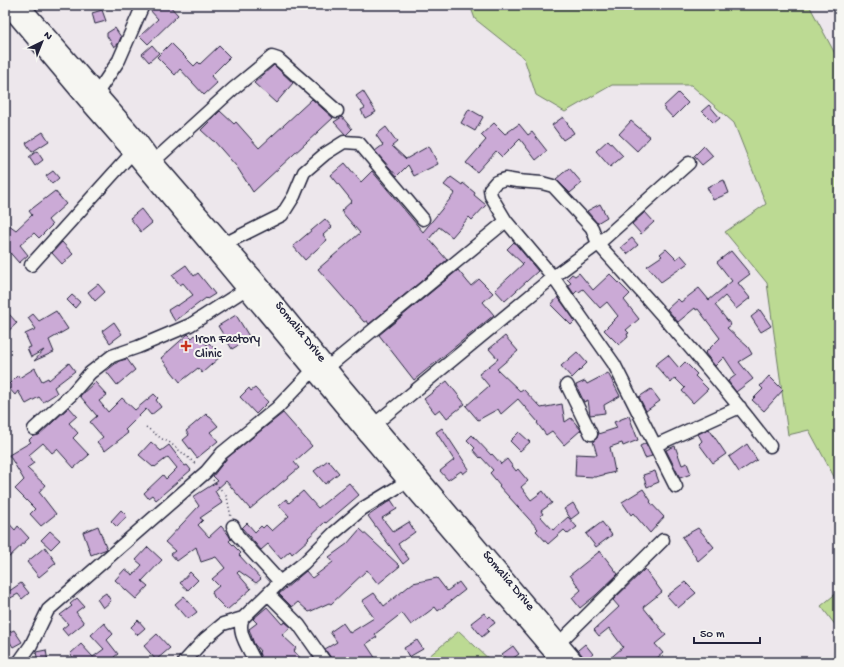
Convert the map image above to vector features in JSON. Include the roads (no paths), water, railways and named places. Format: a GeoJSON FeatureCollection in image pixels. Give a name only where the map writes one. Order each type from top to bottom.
{"type":"FeatureCollection","features":[{"type":"Feature","properties":{"kind":"main road","name":"Somalia Drive"},"geometry":{"type":"LineString","coordinates":[[6,5],[246,289],[376,423],[576,662]]}},
{"type":"Feature","properties":{"kind":"main road","name":"Somalia Drive"},"geometry":{"type":"LineString","coordinates":[[26,7],[97,93],[138,139],[154,161],[226,243],[321,366],[406,482],[560,662]]}},
{"type":"Feature","properties":{"kind":"street"},"geometry":{"type":"LineString","coordinates":[[97,93],[119,60],[143,5]]}},
{"type":"Feature","properties":{"kind":"street"},"geometry":{"type":"LineString","coordinates":[[154,161],[233,89],[272,57],[278,58],[337,111]]}},
{"type":"Feature","properties":{"kind":"street"},"geometry":{"type":"LineString","coordinates":[[226,243],[282,215],[294,196],[304,172],[325,154],[344,142],[359,143],[423,219]]}},
{"type":"Feature","properties":{"kind":"street"},"geometry":{"type":"LineString","coordinates":[[31,265],[132,153]]}},
{"type":"Feature","properties":{"kind":"street"},"geometry":{"type":"LineString","coordinates":[[376,423],[553,278],[598,244],[689,163]]}},
{"type":"Feature","properties":{"kind":"street"},"geometry":{"type":"LineString","coordinates":[[676,487],[614,364],[553,278],[506,221],[491,196],[490,189],[496,182],[504,179],[517,182],[542,183],[553,186],[592,228],[598,244],[669,322],[740,407],[770,446]]}},
{"type":"Feature","properties":{"kind":"street"},"geometry":{"type":"LineString","coordinates":[[19,662],[31,645],[48,610],[206,472],[222,452],[277,408],[321,366],[506,221]]}},
{"type":"Feature","properties":{"kind":"street"},"geometry":{"type":"LineString","coordinates":[[34,429],[71,395],[90,373],[112,356],[138,347],[190,324],[246,289]]}},
{"type":"Feature","properties":{"kind":"street"},"geometry":{"type":"LineString","coordinates":[[567,386],[591,434]]}},
{"type":"Feature","properties":{"kind":"street"},"geometry":{"type":"LineString","coordinates":[[656,445],[740,407]]}},
{"type":"Feature","properties":{"kind":"street"},"geometry":{"type":"LineString","coordinates":[[255,662],[241,632],[240,625],[243,618],[280,582],[304,563],[334,533],[362,509],[406,482]]}},
{"type":"Feature","properties":{"kind":"street"},"geometry":{"type":"LineString","coordinates":[[233,526],[237,535],[280,582]]}},
{"type":"Feature","properties":{"kind":"street"},"geometry":{"type":"LineString","coordinates":[[560,642],[663,540]]}},
{"type":"Feature","properties":{"kind":"street"},"geometry":{"type":"LineString","coordinates":[[268,594],[299,625],[325,662]]}},
{"type":"Feature","properties":{"kind":"street"},"geometry":{"type":"LineString","coordinates":[[184,662],[205,639],[223,624],[243,618]]}},
{"type":"Feature","properties":{"kind":"place","name":"Iron Factory Clinic"},"geometry":{"type":"Point","coordinates":[186,346]}}]}
